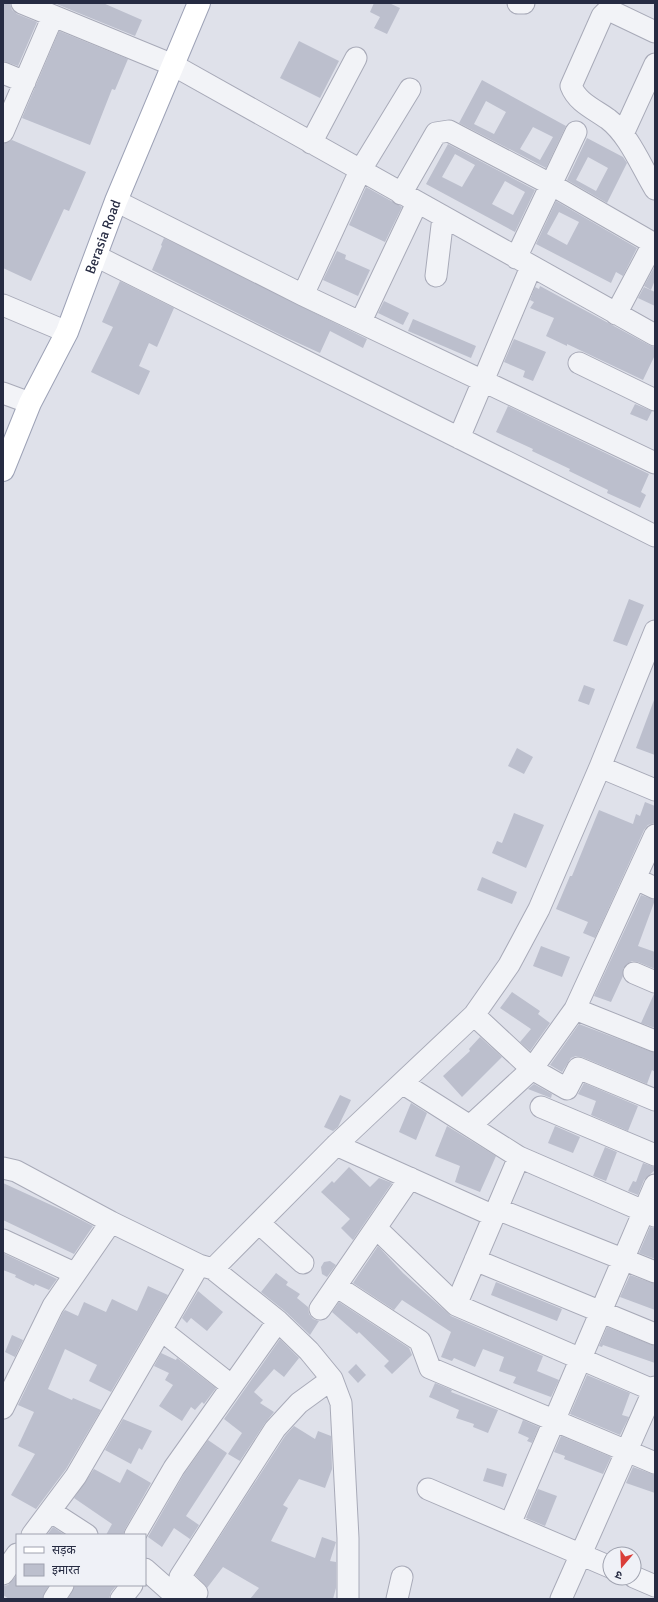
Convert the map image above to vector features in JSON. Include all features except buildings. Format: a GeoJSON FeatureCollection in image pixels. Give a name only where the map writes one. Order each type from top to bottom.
{"type":"FeatureCollection","features":[{"type":"Feature","properties":{"kind":"main road","name":"Berasia Road"},"geometry":{"type":"LineString","coordinates":[[3,470],[8,445],[67,332],[116,201],[199,3]]}},
{"type":"Feature","properties":{"kind":"street"},"geometry":{"type":"LineString","coordinates":[[22,3],[173,65],[655,335]]}},
{"type":"Feature","properties":{"kind":"street"},"geometry":{"type":"LineString","coordinates":[[518,3],[524,3]]}},
{"type":"Feature","properties":{"kind":"street"},"geometry":{"type":"LineString","coordinates":[[655,32],[611,11],[606,12],[602,16],[571,86],[574,95],[609,120],[623,134],[655,189]]}},
{"type":"Feature","properties":{"kind":"street"},"geometry":{"type":"LineString","coordinates":[[3,132],[53,16]]}},
{"type":"Feature","properties":{"kind":"street"},"geometry":{"type":"LineString","coordinates":[[311,143],[356,58]]}},
{"type":"Feature","properties":{"kind":"street"},"geometry":{"type":"LineString","coordinates":[[623,134],[655,64]]}},
{"type":"Feature","properties":{"kind":"street"},"geometry":{"type":"LineString","coordinates":[[3,73],[25,82]]}},
{"type":"Feature","properties":{"kind":"street"},"geometry":{"type":"LineString","coordinates":[[303,295],[360,171],[410,89]]}},
{"type":"Feature","properties":{"kind":"street"},"geometry":{"type":"LineString","coordinates":[[361,321],[436,133],[442,131],[449,131],[552,185],[651,242],[652,246],[616,314]]}},
{"type":"Feature","properties":{"kind":"street"},"geometry":{"type":"LineString","coordinates":[[459,438],[483,381],[523,262],[552,185],[576,132]]}},
{"type":"Feature","properties":{"kind":"street"},"geometry":{"type":"LineString","coordinates":[[116,201],[303,295],[361,321],[483,381],[655,462]]}},
{"type":"Feature","properties":{"kind":"street"},"geometry":{"type":"LineString","coordinates":[[436,276],[443,217]]}},
{"type":"Feature","properties":{"kind":"street"},"geometry":{"type":"LineString","coordinates":[[96,256],[655,536]]}},
{"type":"Feature","properties":{"kind":"street"},"geometry":{"type":"LineString","coordinates":[[3,305],[67,332]]}},
{"type":"Feature","properties":{"kind":"street"},"geometry":{"type":"LineString","coordinates":[[579,363],[655,400]]}},
{"type":"Feature","properties":{"kind":"street"},"geometry":{"type":"LineString","coordinates":[[3,393],[30,403]]}},
{"type":"Feature","properties":{"kind":"street"},"geometry":{"type":"LineString","coordinates":[[33,1534],[76,1476],[161,1330],[206,1267],[258,1223],[336,1145],[474,1015],[509,966],[539,909],[600,767],[655,632]]}},
{"type":"Feature","properties":{"kind":"street"},"geometry":{"type":"LineString","coordinates":[[600,767],[655,790]]}},
{"type":"Feature","properties":{"kind":"street"},"geometry":{"type":"LineString","coordinates":[[470,1126],[532,1069],[575,1009],[655,835]]}},
{"type":"Feature","properties":{"kind":"street"},"geometry":{"type":"LineString","coordinates":[[636,879],[655,888]]}},
{"type":"Feature","properties":{"kind":"street"},"geometry":{"type":"LineString","coordinates":[[634,973],[655,982]]}},
{"type":"Feature","properties":{"kind":"street"},"geometry":{"type":"LineString","coordinates":[[575,1009],[655,1041]]}},
{"type":"Feature","properties":{"kind":"street"},"geometry":{"type":"LineString","coordinates":[[474,1015],[532,1069],[567,1089],[578,1068],[655,1100]]}},
{"type":"Feature","properties":{"kind":"street"},"geometry":{"type":"LineString","coordinates":[[402,1083],[519,1157],[649,1213]]}},
{"type":"Feature","properties":{"kind":"street"},"geometry":{"type":"LineString","coordinates":[[541,1107],[655,1155]]}},
{"type":"Feature","properties":{"kind":"street"},"geometry":{"type":"LineString","coordinates":[[336,1145],[410,1178],[655,1272]]}},
{"type":"Feature","properties":{"kind":"street"},"geometry":{"type":"LineString","coordinates":[[456,1305],[519,1157]]}},
{"type":"Feature","properties":{"kind":"street"},"geometry":{"type":"LineString","coordinates":[[3,1168],[16,1171],[111,1222],[206,1267],[278,1321],[309,1351],[332,1379],[341,1403],[348,1538],[348,1599]]}},
{"type":"Feature","properties":{"kind":"street"},"geometry":{"type":"LineString","coordinates":[[320,1309],[410,1178]]}},
{"type":"Feature","properties":{"kind":"street"},"geometry":{"type":"LineString","coordinates":[[510,1524],[623,1259],[649,1213],[655,1184]]}},
{"type":"Feature","properties":{"kind":"street"},"geometry":{"type":"LineString","coordinates":[[3,1408],[53,1306],[74,1273],[111,1222]]}},
{"type":"Feature","properties":{"kind":"street"},"geometry":{"type":"LineString","coordinates":[[258,1223],[303,1263]]}},
{"type":"Feature","properties":{"kind":"street"},"geometry":{"type":"LineString","coordinates":[[376,1228],[456,1305],[580,1360],[655,1389],[561,1599]]}},
{"type":"Feature","properties":{"kind":"street"},"geometry":{"type":"LineString","coordinates":[[3,1240],[74,1273]]}},
{"type":"Feature","properties":{"kind":"street"},"geometry":{"type":"LineString","coordinates":[[476,1260],[655,1334]]}},
{"type":"Feature","properties":{"kind":"street"},"geometry":{"type":"LineString","coordinates":[[336,1286],[420,1341],[430,1368],[655,1463]]}},
{"type":"Feature","properties":{"kind":"street"},"geometry":{"type":"LineString","coordinates":[[136,1534],[174,1468],[278,1321]]}},
{"type":"Feature","properties":{"kind":"street"},"geometry":{"type":"LineString","coordinates":[[161,1330],[232,1386]]}},
{"type":"Feature","properties":{"kind":"street"},"geometry":{"type":"LineString","coordinates":[[194,1599],[197,1593],[180,1577],[184,1570],[275,1429],[299,1403],[332,1379]]}},
{"type":"Feature","properties":{"kind":"street"},"geometry":{"type":"LineString","coordinates":[[428,1489],[602,1563]]}},
{"type":"Feature","properties":{"kind":"street"},"geometry":{"type":"LineString","coordinates":[[50,1511],[85,1534]]}},
{"type":"Feature","properties":{"kind":"street"},"geometry":{"type":"LineString","coordinates":[[3,1574],[12,1553]]}},
{"type":"Feature","properties":{"kind":"street"},"geometry":{"type":"LineString","coordinates":[[146,1570],[179,1599]]}},
{"type":"Feature","properties":{"kind":"street"},"geometry":{"type":"LineString","coordinates":[[397,1599],[402,1577]]}},
{"type":"Feature","properties":{"kind":"street"},"geometry":{"type":"LineString","coordinates":[[642,1580],[655,1586]]}},
{"type":"Feature","properties":{"kind":"street"},"geometry":{"type":"LineString","coordinates":[[54,1599],[62,1586]]}},
{"type":"Feature","properties":{"kind":"street"},"geometry":{"type":"LineString","coordinates":[[121,1599],[131,1586]]}}]}
